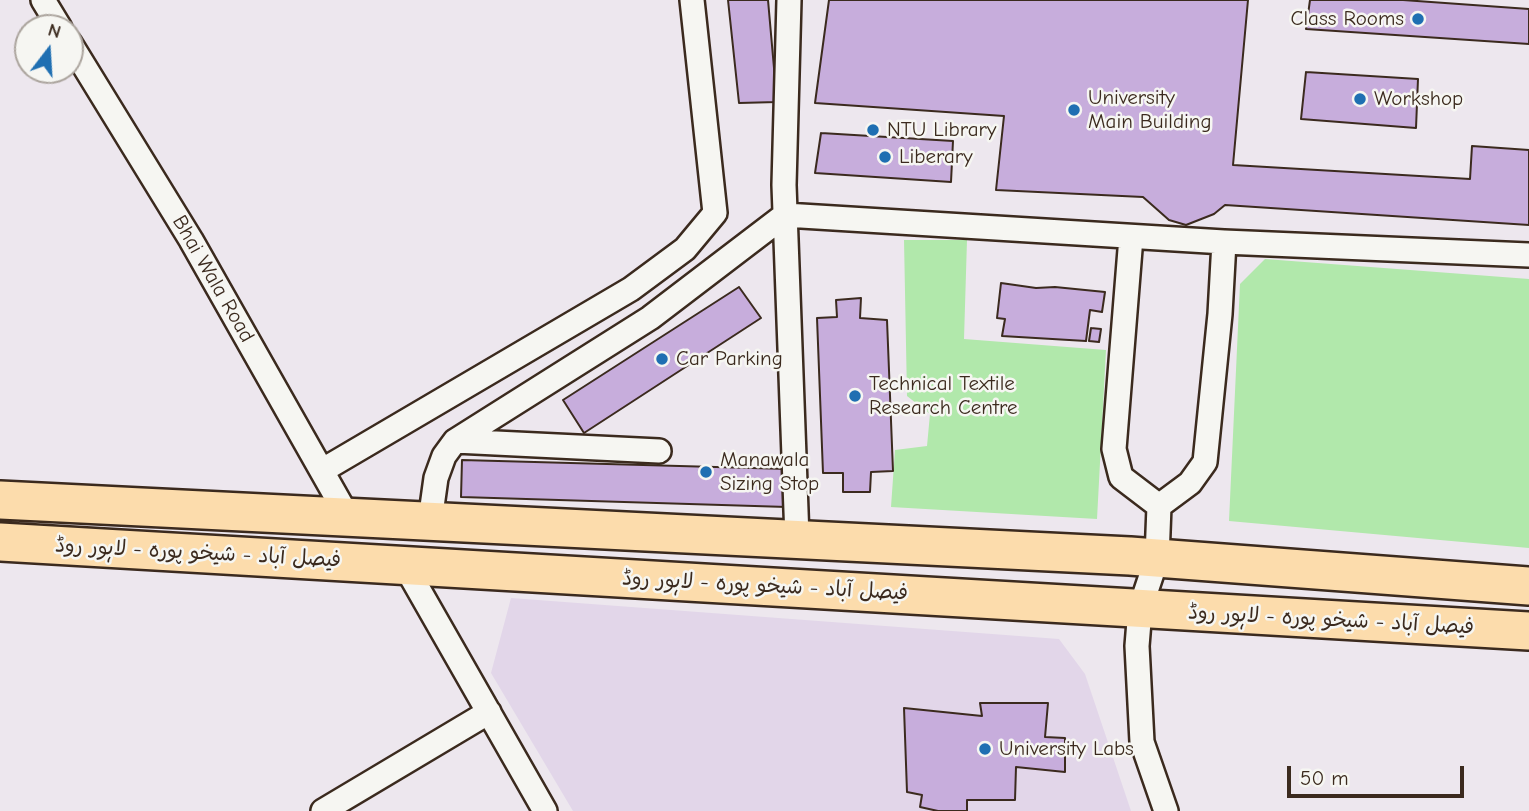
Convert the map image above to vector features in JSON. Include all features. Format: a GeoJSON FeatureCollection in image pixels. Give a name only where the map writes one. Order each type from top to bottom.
{"type":"FeatureCollection","features":[{"type":"Feature","properties":{"kind":"highway","name":"فیصل آباد - شیخو پورہ - لاہور روڈ"},"geometry":{"type":"LineString","coordinates":[[0,500],[1157,558],[1529,586]]}},
{"type":"Feature","properties":{"kind":"highway","name":"فیصل آباد - شیخو پورہ - لاہور روڈ"},"geometry":{"type":"LineString","coordinates":[[0,542],[1529,631]]}},
{"type":"Feature","properties":{"kind":"street"},"geometry":{"type":"LineString","coordinates":[[323,470],[631,289],[685,249],[715,213],[692,0]]}},
{"type":"Feature","properties":{"kind":"street"},"geometry":{"type":"LineString","coordinates":[[789,0],[785,215],[796,451],[797,538]]}},
{"type":"Feature","properties":{"kind":"street","name":"Bhai Wala Road"},"geometry":{"type":"LineString","coordinates":[[84,66],[191,240],[349,519]]}},
{"type":"Feature","properties":{"kind":"street"},"geometry":{"type":"LineString","coordinates":[[430,521],[436,478],[444,456],[455,441],[650,318],[785,215],[1131,237],[1529,255]]}},
{"type":"Feature","properties":{"kind":"street"},"geometry":{"type":"LineString","coordinates":[[1131,237],[1114,449],[1121,477],[1159,506]]}},
{"type":"Feature","properties":{"kind":"street"},"geometry":{"type":"LineString","coordinates":[[1159,506],[1190,483],[1205,463],[1220,314],[1224,242]]}},
{"type":"Feature","properties":{"kind":"street"},"geometry":{"type":"LineString","coordinates":[[455,441],[659,451]]}},
{"type":"Feature","properties":{"kind":"street"},"geometry":{"type":"LineString","coordinates":[[1159,506],[1157,558],[1140,609],[1137,646],[1142,742],[1166,811]]}},
{"type":"Feature","properties":{"kind":"street"},"geometry":{"type":"LineString","coordinates":[[404,564],[545,811]]}},
{"type":"Feature","properties":{"kind":"street"},"geometry":{"type":"LineString","coordinates":[[323,811],[489,712]]}},
{"type":"Feature","properties":{"kind":"shaded area"},"geometry":{"type":"Polygon","coordinates":[[[511,598],[1059,639],[1085,674],[1131,811],[573,811],[491,673],[511,598]]]}},
{"type":"Feature","properties":{"kind":"green space"},"geometry":{"type":"Polygon","coordinates":[[[904,240],[967,240],[964,339],[1106,350],[1097,519],[891,507],[895,450],[927,446],[930,414],[907,396],[904,240]]]}},
{"type":"Feature","properties":{"kind":"green space"},"geometry":{"type":"Polygon","coordinates":[[[1265,259],[1529,279],[1529,548],[1229,521],[1240,284],[1265,259]]]}},
{"type":"Feature","properties":{"kind":"building"},"geometry":{"type":"Polygon","coordinates":[[[728,0],[768,0],[777,102],[739,103],[728,0]]]}},
{"type":"Feature","properties":{"kind":"building","name":"University Main Building"},"geometry":{"type":"Polygon","coordinates":[[[829,0],[1248,0],[1233,165],[1470,179],[1472,146],[1529,150],[1529,225],[1225,205],[1214,214],[1186,225],[1169,220],[1143,197],[996,190],[1004,116],[815,103],[829,0]]]}},
{"type":"Feature","properties":{"kind":"building","name":"Class Rooms"},"geometry":{"type":"Polygon","coordinates":[[[1310,0],[1403,0],[1529,9],[1529,44],[1306,29],[1310,0]]]}},
{"type":"Feature","properties":{"kind":"building","name":"Workshop"},"geometry":{"type":"Polygon","coordinates":[[[1306,72],[1418,79],[1416,128],[1301,119],[1306,72]]]}},
{"type":"Feature","properties":{"kind":"building","name":"Liberary"},"geometry":{"type":"Polygon","coordinates":[[[821,133],[953,141],[951,182],[815,173],[821,133]]]}},
{"type":"Feature","properties":{"kind":"building"},"geometry":{"type":"Polygon","coordinates":[[[1001,283],[1105,292],[1102,312],[1090,310],[1086,341],[1002,336],[1005,319],[997,318],[1001,283]]]}},
{"type":"Feature","properties":{"kind":"building","name":"Car Parking"},"geometry":{"type":"Polygon","coordinates":[[[739,287],[761,318],[584,433],[563,400],[739,287]]]}},
{"type":"Feature","properties":{"kind":"building","name":"Technical Textile Research Centre"},"geometry":{"type":"Polygon","coordinates":[[[861,298],[860,318],[887,320],[893,471],[871,472],[870,492],[843,492],[843,473],[823,473],[817,318],[837,317],[836,300],[861,298]]]}},
{"type":"Feature","properties":{"kind":"building"},"geometry":{"type":"Polygon","coordinates":[[[1091,328],[1101,329],[1099,342],[1089,341],[1091,328]]]}},
{"type":"Feature","properties":{"kind":"building"},"geometry":{"type":"Polygon","coordinates":[[[462,460],[788,469],[787,507],[461,497],[462,460]]]}},
{"type":"Feature","properties":{"kind":"building","name":"University Labs"},"geometry":{"type":"Polygon","coordinates":[[[980,703],[1048,703],[1045,737],[1065,738],[1065,772],[1016,767],[1015,800],[967,800],[967,811],[938,811],[920,807],[922,795],[907,792],[904,708],[982,716],[980,703]]]}},
{"type":"Feature","properties":{"kind":"place","name":"Class Rooms"},"geometry":{"type":"Point","coordinates":[1418,19]}},
{"type":"Feature","properties":{"kind":"place","name":"Workshop"},"geometry":{"type":"Point","coordinates":[1360,99]}},
{"type":"Feature","properties":{"kind":"place","name":"University Main Building"},"geometry":{"type":"Point","coordinates":[1074,110]}},
{"type":"Feature","properties":{"kind":"place","name":"NTU Library"},"geometry":{"type":"Point","coordinates":[873,130]}},
{"type":"Feature","properties":{"kind":"place","name":"Liberary"},"geometry":{"type":"Point","coordinates":[885,157]}},
{"type":"Feature","properties":{"kind":"place","name":"Car Parking"},"geometry":{"type":"Point","coordinates":[662,359]}},
{"type":"Feature","properties":{"kind":"place","name":"Technical Textile Research Centre"},"geometry":{"type":"Point","coordinates":[855,396]}},
{"type":"Feature","properties":{"kind":"place","name":"Manawala Sizing Stop"},"geometry":{"type":"Point","coordinates":[706,472]}},
{"type":"Feature","properties":{"kind":"place","name":"University Labs"},"geometry":{"type":"Point","coordinates":[985,749]}}]}
